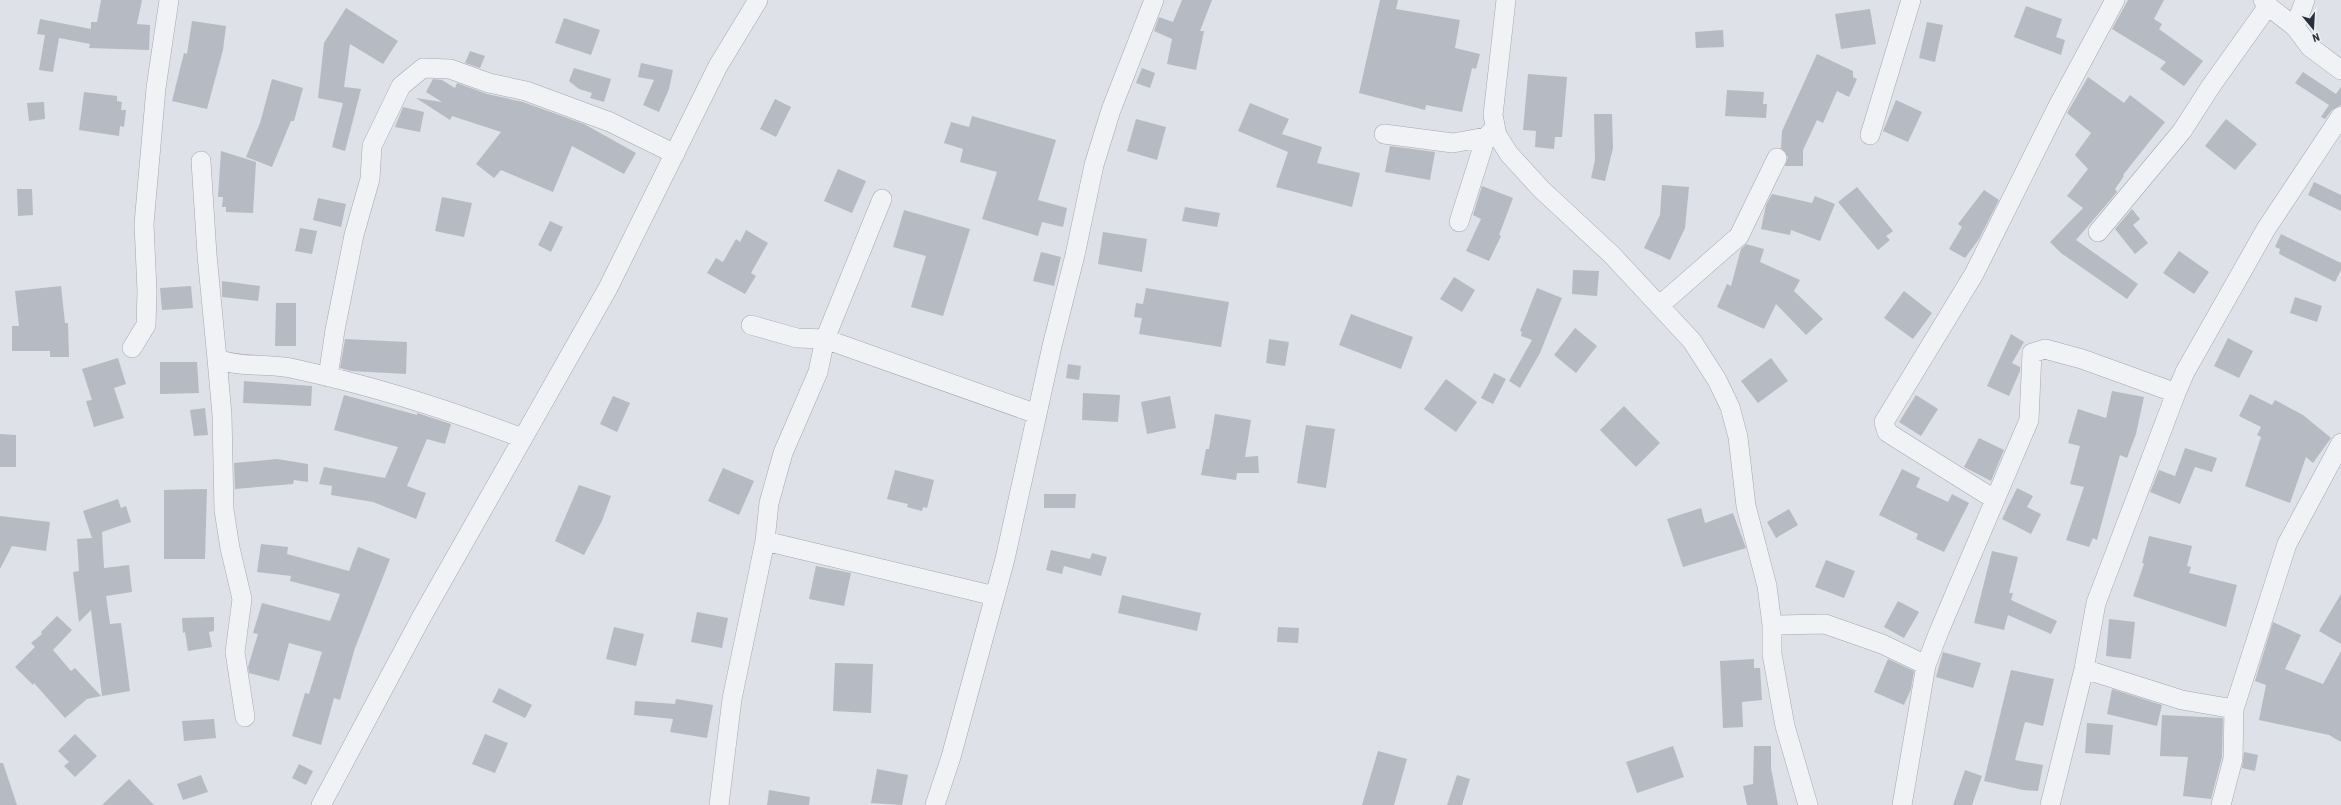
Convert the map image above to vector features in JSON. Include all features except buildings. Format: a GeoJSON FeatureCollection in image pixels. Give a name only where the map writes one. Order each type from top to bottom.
{"type":"FeatureCollection","features":[{"type":"Feature","properties":{"kind":"street"},"geometry":{"type":"LineString","coordinates":[[132,348],[146,325],[145,208],[156,88],[169,0]]}},
{"type":"Feature","properties":{"kind":"street"},"geometry":{"type":"LineString","coordinates":[[321,805],[421,618],[608,288],[718,66],[758,0]]}},
{"type":"Feature","properties":{"kind":"street"},"geometry":{"type":"LineString","coordinates":[[935,805],[951,757],[995,596],[1075,255],[1094,165],[1111,110],[1154,0]]}},
{"type":"Feature","properties":{"kind":"street"},"geometry":{"type":"LineString","coordinates":[[1459,222],[1490,133],[1506,0]]}},
{"type":"Feature","properties":{"kind":"street"},"geometry":{"type":"LineString","coordinates":[[1870,135],[1911,0]]}},
{"type":"Feature","properties":{"kind":"street"},"geometry":{"type":"LineString","coordinates":[[1994,499],[1887,432],[1884,422],[1892,406],[1910,381],[1974,274],[2058,106],[2115,0]]}},
{"type":"Feature","properties":{"kind":"street"},"geometry":{"type":"LineString","coordinates":[[2295,27],[2305,0]]}},
{"type":"Feature","properties":{"kind":"street"},"geometry":{"type":"LineString","coordinates":[[2098,232],[2182,132],[2266,3],[2295,27],[2310,47],[2341,70]]}},
{"type":"Feature","properties":{"kind":"street"},"geometry":{"type":"LineString","coordinates":[[328,377],[335,330],[354,235],[370,179],[372,146],[401,86],[423,68],[450,69],[489,83],[526,91],[610,122],[675,154]]}},
{"type":"Feature","properties":{"kind":"street"},"geometry":{"type":"LineString","coordinates":[[2050,805],[2084,669],[2096,603],[2176,393],[2185,372],[2266,229],[2341,116]]}},
{"type":"Feature","properties":{"kind":"street"},"geometry":{"type":"LineString","coordinates":[[1384,134],[1453,143],[1490,133]]}},
{"type":"Feature","properties":{"kind":"street"},"geometry":{"type":"LineString","coordinates":[[1490,133],[1541,189],[1612,255],[1692,342],[1704,358],[1730,407],[1738,436],[1746,506],[1767,586],[1772,625],[1772,654],[1785,726],[1808,805]]}},
{"type":"Feature","properties":{"kind":"street"},"geometry":{"type":"LineString","coordinates":[[1659,306],[1739,236],[1776,158]]}},
{"type":"Feature","properties":{"kind":"street"},"geometry":{"type":"LineString","coordinates":[[201,161],[206,255],[222,415],[224,510],[230,548],[242,599],[235,652],[245,717]]}},
{"type":"Feature","properties":{"kind":"street"},"geometry":{"type":"LineString","coordinates":[[719,805],[732,699],[765,541],[769,503],[783,453],[818,372],[825,339],[882,199]]}},
{"type":"Feature","properties":{"kind":"street"},"geometry":{"type":"LineString","coordinates":[[751,325],[764,327],[797,338],[825,339],[1037,414]]}},
{"type":"Feature","properties":{"kind":"street"},"geometry":{"type":"LineString","coordinates":[[1902,805],[1926,665],[1994,499],[2029,420],[2032,352],[2045,349],[2082,359],[2176,393]]}},
{"type":"Feature","properties":{"kind":"street"},"geometry":{"type":"LineString","coordinates":[[217,359],[230,364],[293,368],[328,377],[449,410],[522,438]]}},
{"type":"Feature","properties":{"kind":"street"},"geometry":{"type":"LineString","coordinates":[[2221,805],[2233,759],[2234,709],[2287,544],[2341,443]]}},
{"type":"Feature","properties":{"kind":"street"},"geometry":{"type":"LineString","coordinates":[[765,541],[995,596]]}},
{"type":"Feature","properties":{"kind":"street"},"geometry":{"type":"LineString","coordinates":[[1772,625],[1824,624],[1882,644],[1926,665]]}},
{"type":"Feature","properties":{"kind":"street"},"geometry":{"type":"LineString","coordinates":[[2084,669],[2182,700],[2234,709]]}}]}
